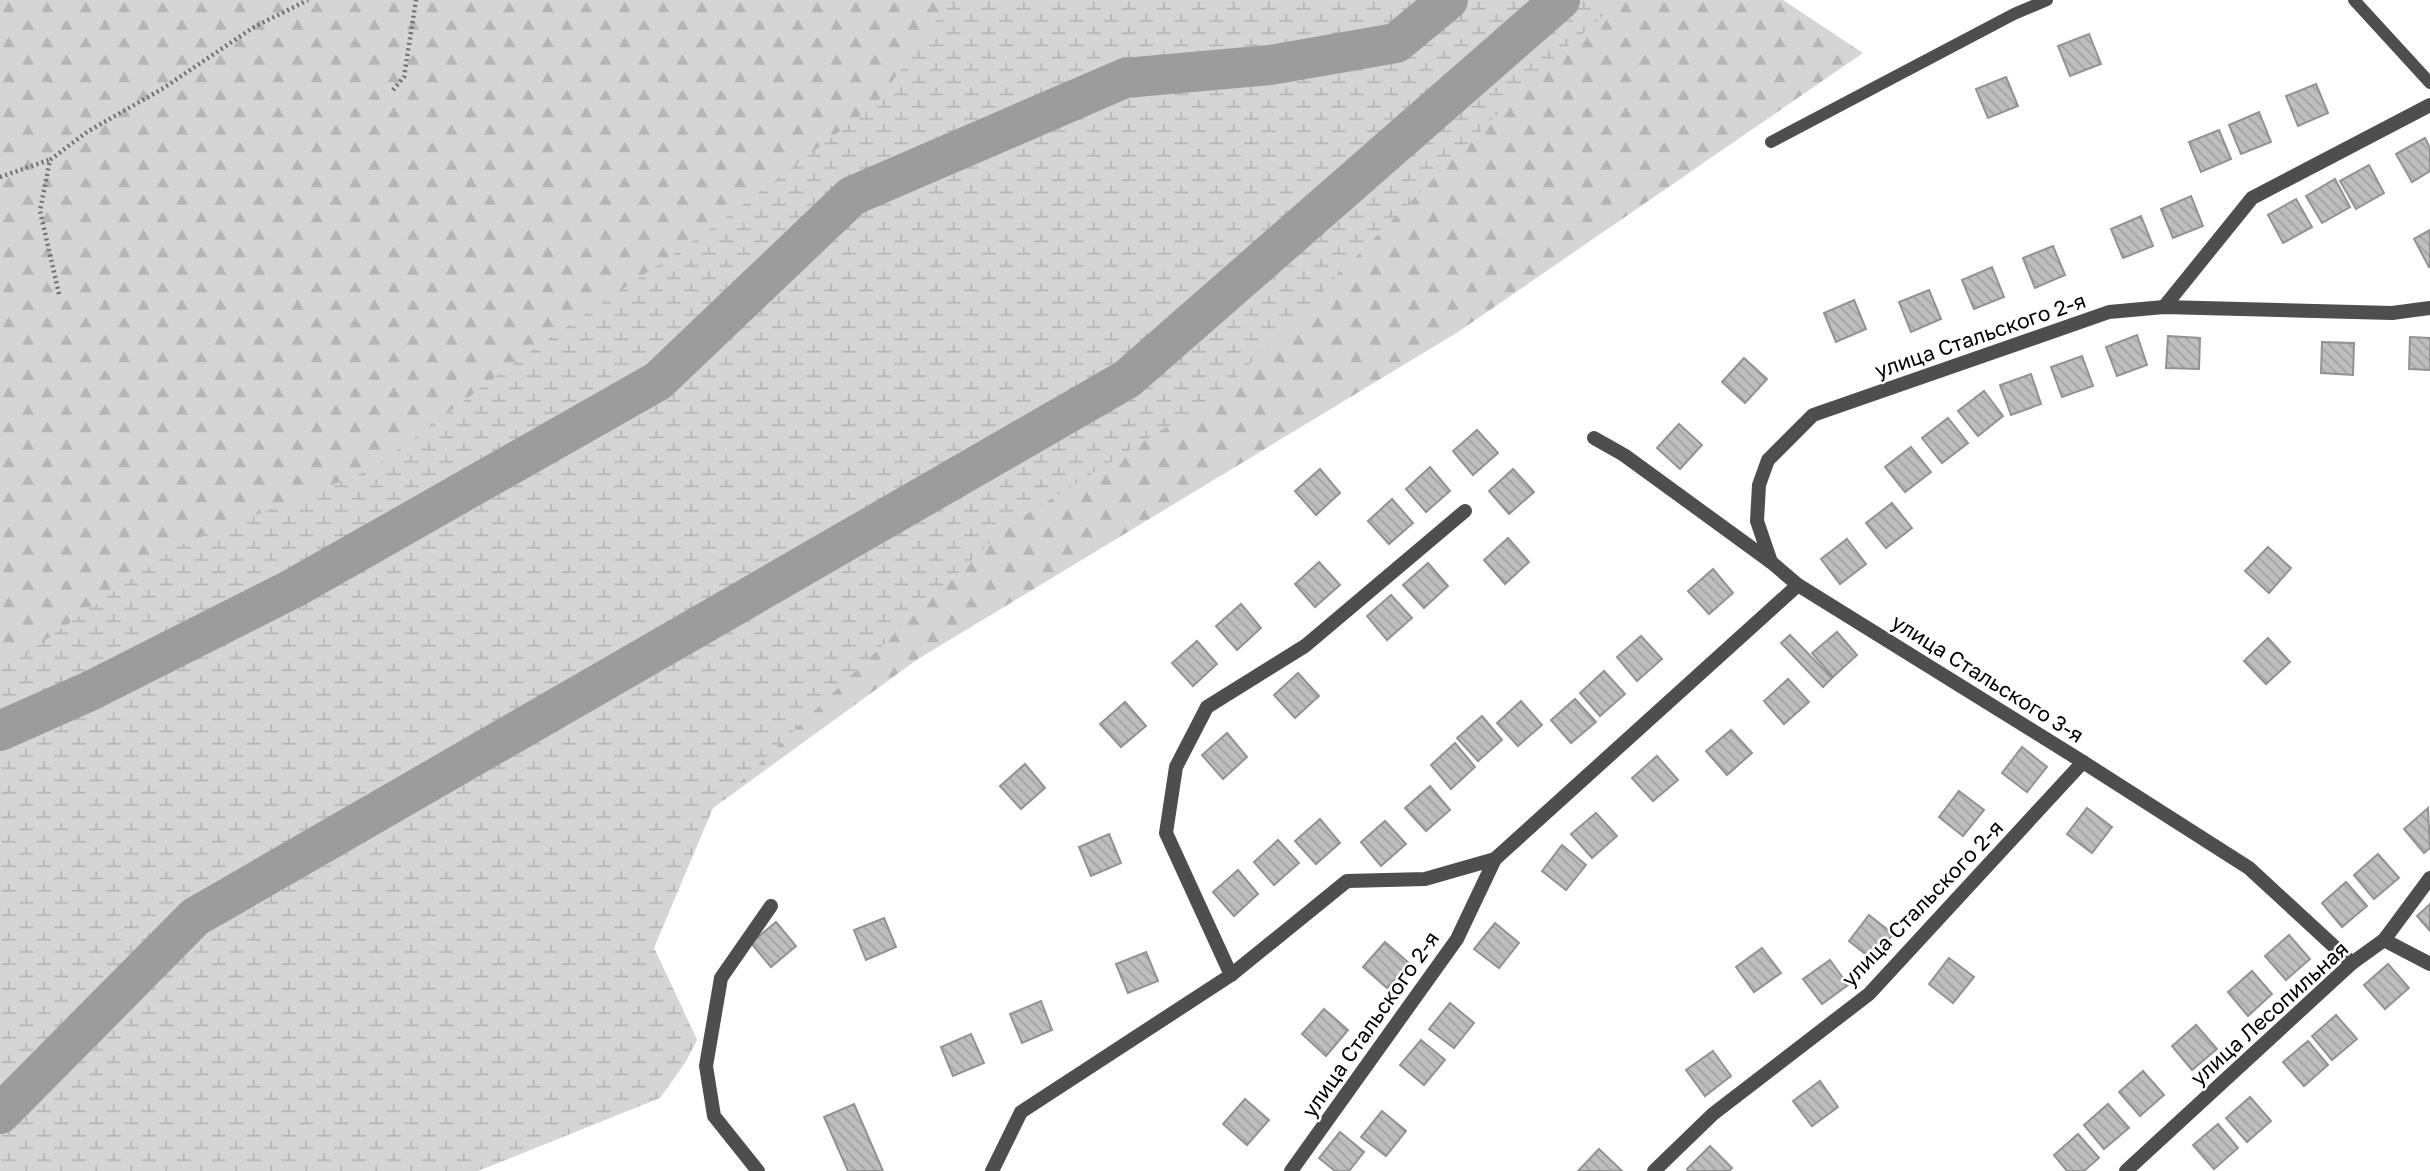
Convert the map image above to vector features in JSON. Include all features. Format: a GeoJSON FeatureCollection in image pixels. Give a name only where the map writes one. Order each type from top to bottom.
{"type":"FeatureCollection","features":[{"type":"Feature","properties":{"kind":"street"},"geometry":{"type":"LineString","coordinates":[[2164,307],[2252,198],[2430,105]]}},
{"type":"Feature","properties":{"kind":"street","name":"улица Стальского 2-я"},"geometry":{"type":"LineString","coordinates":[[1771,562],[1757,522],[1759,485],[1768,460],[1812,415],[2109,312],[2164,307],[2392,313],[2430,308]]}},
{"type":"Feature","properties":{"kind":"street","name":"улица Стальского 3-я"},"geometry":{"type":"LineString","coordinates":[[1594,438],[1623,455],[1771,562],[1798,585],[2249,868],[2352,963]]}},
{"type":"Feature","properties":{"kind":"street"},"geometry":{"type":"LineString","coordinates":[[1231,975],[1166,833],[1176,767],[1182,755],[1207,707],[1305,646],[1465,511]]}},
{"type":"Feature","properties":{"kind":"street","name":"улица Стальского 2-я"},"geometry":{"type":"LineString","coordinates":[[1291,1171],[1457,939],[1495,859],[1798,585]]}},
{"type":"Feature","properties":{"kind":"street","name":"улица Стальского 2-я"},"geometry":{"type":"LineString","coordinates":[[1654,1171],[1713,1114],[1869,993],[2083,762]]}},
{"type":"Feature","properties":{"kind":"street","name":"улица Стальского 2-я"},"geometry":{"type":"LineString","coordinates":[[992,1171],[1021,1112],[1231,975],[1347,881],[1425,879],[1495,859]]}},
{"type":"Feature","properties":{"kind":"street","name":"улица Лесопильная"},"geometry":{"type":"LineString","coordinates":[[2126,1171],[2352,963],[2384,940],[2430,877]]}},
{"type":"Feature","properties":{"kind":"street"},"geometry":{"type":"LineString","coordinates":[[758,1171],[714,1116],[706,1066],[720,978],[771,906]]}},
{"type":"Feature","properties":{"kind":"street"},"geometry":{"type":"LineString","coordinates":[[2384,940],[2430,964]]}},
{"type":"Feature","properties":{"kind":"lane"},"geometry":{"type":"LineString","coordinates":[[1771,142],[2014,14],[2047,0]]}},
{"type":"Feature","properties":{"kind":"lane"},"geometry":{"type":"LineString","coordinates":[[2354,0],[2430,83]]}},
{"type":"Feature","properties":{"kind":"path"},"geometry":{"type":"LineString","coordinates":[[0,177],[50,160],[88,132],[162,89],[254,27],[308,0]]}},
{"type":"Feature","properties":{"kind":"path"},"geometry":{"type":"LineString","coordinates":[[393,89],[404,77],[416,0]]}},
{"type":"Feature","properties":{"kind":"path"},"geometry":{"type":"LineString","coordinates":[[50,160],[40,211],[60,294]]}},
{"type":"Feature","properties":{"kind":"green space"},"geometry":{"type":"Polygon","coordinates":[[[0,0],[1783,0],[1863,53],[1458,332],[918,659],[713,808],[670,902],[654,948],[697,1040],[420,1171],[0,1171],[0,0]]]}},
{"type":"Feature","properties":{"kind":"green space"},"geometry":{"type":"Polygon","coordinates":[[[951,0],[1622,0],[1550,61],[1220,394],[1006,527],[713,808],[654,948],[697,1040],[685,1063],[660,1098],[478,1171],[0,1171],[0,667],[17,660],[178,546],[372,469],[524,356],[709,230],[876,104],[951,0]]]}},
{"type":"Feature","properties":{"kind":"building"},"geometry":{"type":"Polygon","coordinates":[[[2089,34],[2101,64],[2070,76],[2058,46],[2089,34]]]}},
{"type":"Feature","properties":{"kind":"building"},"geometry":{"type":"Polygon","coordinates":[[[2006,77],[2018,106],[1988,118],[1976,89],[2006,77]]]}},
{"type":"Feature","properties":{"kind":"building"},"geometry":{"type":"Polygon","coordinates":[[[2316,84],[2328,113],[2298,126],[2286,96],[2316,84]]]}},
{"type":"Feature","properties":{"kind":"building"},"geometry":{"type":"Polygon","coordinates":[[[2259,112],[2271,142],[2241,154],[2229,125],[2259,112]]]}},
{"type":"Feature","properties":{"kind":"building"},"geometry":{"type":"Polygon","coordinates":[[[2219,130],[2231,159],[2201,172],[2189,142],[2219,130]]]}},
{"type":"Feature","properties":{"kind":"building"},"geometry":{"type":"Polygon","coordinates":[[[2425,138],[2430,148],[2430,171],[2412,182],[2396,154],[2425,138]]]}},
{"type":"Feature","properties":{"kind":"building"},"geometry":{"type":"Polygon","coordinates":[[[2369,165],[2384,193],[2356,209],[2340,181],[2369,165]]]}},
{"type":"Feature","properties":{"kind":"building"},"geometry":{"type":"Polygon","coordinates":[[[2335,179],[2350,207],[2322,223],[2306,196],[2335,179]]]}},
{"type":"Feature","properties":{"kind":"building"},"geometry":{"type":"Polygon","coordinates":[[[2191,196],[2203,226],[2173,238],[2161,209],[2191,196]]]}},
{"type":"Feature","properties":{"kind":"building"},"geometry":{"type":"Polygon","coordinates":[[[2296,199],[2312,227],[2283,243],[2268,215],[2296,199]]]}},
{"type":"Feature","properties":{"kind":"building"},"geometry":{"type":"Polygon","coordinates":[[[2141,216],[2153,246],[2123,258],[2111,229],[2141,216]]]}},
{"type":"Feature","properties":{"kind":"building"},"geometry":{"type":"Polygon","coordinates":[[[2430,230],[2430,266],[2429,267],[2414,239],[2430,230]]]}},
{"type":"Feature","properties":{"kind":"building"},"geometry":{"type":"Polygon","coordinates":[[[2053,246],[2065,275],[2035,288],[2023,258],[2053,246]]]}},
{"type":"Feature","properties":{"kind":"building"},"geometry":{"type":"Polygon","coordinates":[[[1992,267],[2004,297],[1974,309],[1962,280],[1992,267]]]}},
{"type":"Feature","properties":{"kind":"building"},"geometry":{"type":"Polygon","coordinates":[[[1929,290],[1941,319],[1911,332],[1899,302],[1929,290]]]}},
{"type":"Feature","properties":{"kind":"building"},"geometry":{"type":"Polygon","coordinates":[[[1854,300],[1866,329],[1836,342],[1824,313],[1854,300]]]}},
{"type":"Feature","properties":{"kind":"building"},"geometry":{"type":"Polygon","coordinates":[[[2137,335],[2147,365],[2117,376],[2106,347],[2137,335]]]}},
{"type":"Feature","properties":{"kind":"building"},"geometry":{"type":"Polygon","coordinates":[[[2168,336],[2200,338],[2199,369],[2166,368],[2168,336]]]}},
{"type":"Feature","properties":{"kind":"building"},"geometry":{"type":"Polygon","coordinates":[[[2410,337],[2430,338],[2430,370],[2409,369],[2410,337]]]}},
{"type":"Feature","properties":{"kind":"building"},"geometry":{"type":"Polygon","coordinates":[[[2322,342],[2354,343],[2353,375],[2321,373],[2322,342]]]}},
{"type":"Feature","properties":{"kind":"building"},"geometry":{"type":"Polygon","coordinates":[[[2082,356],[2093,386],[2062,397],[2051,367],[2082,356]]]}},
{"type":"Feature","properties":{"kind":"building"},"geometry":{"type":"Polygon","coordinates":[[[1744,358],[1767,379],[1745,403],[1722,382],[1744,358]]]}},
{"type":"Feature","properties":{"kind":"building"},"geometry":{"type":"Polygon","coordinates":[[[2031,374],[2041,404],[2011,415],[2000,385],[2031,374]]]}},
{"type":"Feature","properties":{"kind":"building"},"geometry":{"type":"Polygon","coordinates":[[[1984,391],[2003,416],[1978,436],[1958,411],[1984,391]]]}},
{"type":"Feature","properties":{"kind":"building"},"geometry":{"type":"Polygon","coordinates":[[[1948,418],[1968,443],[1942,463],[1922,438],[1948,418]]]}},
{"type":"Feature","properties":{"kind":"building"},"geometry":{"type":"Polygon","coordinates":[[[1679,424],[1702,445],[1680,469],[1657,448],[1679,424]]]}},
{"type":"Feature","properties":{"kind":"building"},"geometry":{"type":"Polygon","coordinates":[[[1477,430],[1498,453],[1473,475],[1453,451],[1477,430]]]}},
{"type":"Feature","properties":{"kind":"building"},"geometry":{"type":"Polygon","coordinates":[[[1911,447],[1931,472],[1905,492],[1885,467],[1911,447]]]}},
{"type":"Feature","properties":{"kind":"building"},"geometry":{"type":"Polygon","coordinates":[[[1430,467],[1450,491],[1426,512],[1406,489],[1430,467]]]}},
{"type":"Feature","properties":{"kind":"building"},"geometry":{"type":"Polygon","coordinates":[[[1320,469],[1340,493],[1316,515],[1295,491],[1320,469]]]}},
{"type":"Feature","properties":{"kind":"building"},"geometry":{"type":"Polygon","coordinates":[[[1513,469],[1534,492],[1509,514],[1489,491],[1513,469]]]}},
{"type":"Feature","properties":{"kind":"building"},"geometry":{"type":"Polygon","coordinates":[[[1392,499],[1413,523],[1389,544],[1368,521],[1392,499]]]}},
{"type":"Feature","properties":{"kind":"building"},"geometry":{"type":"Polygon","coordinates":[[[1892,503],[1912,528],[1886,548],[1866,523],[1892,503]]]}},
{"type":"Feature","properties":{"kind":"building"},"geometry":{"type":"Polygon","coordinates":[[[1508,538],[1529,562],[1505,584],[1484,560],[1508,538]]]}},
{"type":"Feature","properties":{"kind":"building"},"geometry":{"type":"Polygon","coordinates":[[[1847,539],[1866,564],[1840,584],[1821,559],[1847,539]]]}},
{"type":"Feature","properties":{"kind":"building"},"geometry":{"type":"Polygon","coordinates":[[[2268,547],[2291,568],[2269,593],[2245,571],[2268,547]]]}},
{"type":"Feature","properties":{"kind":"building"},"geometry":{"type":"Polygon","coordinates":[[[1319,562],[1340,585],[1315,607],[1295,584],[1319,562]]]}},
{"type":"Feature","properties":{"kind":"building"},"geometry":{"type":"Polygon","coordinates":[[[1428,563],[1448,586],[1424,608],[1403,585],[1428,563]]]}},
{"type":"Feature","properties":{"kind":"building"},"geometry":{"type":"Polygon","coordinates":[[[1713,569],[1733,593],[1709,614],[1688,591],[1713,569]]]}},
{"type":"Feature","properties":{"kind":"building"},"geometry":{"type":"Polygon","coordinates":[[[1391,595],[1412,618],[1387,640],[1367,616],[1391,595]]]}},
{"type":"Feature","properties":{"kind":"building"},"geometry":{"type":"Polygon","coordinates":[[[1241,604],[1261,628],[1237,650],[1216,626],[1241,604]]]}},
{"type":"Feature","properties":{"kind":"building"},"geometry":{"type":"Polygon","coordinates":[[[1837,632],[1857,655],[1833,677],[1812,653],[1837,632]]]}},
{"type":"Feature","properties":{"kind":"building"},"geometry":{"type":"Polygon","coordinates":[[[1790,635],[1832,678],[1823,687],[1781,643],[1790,635]]]}},
{"type":"Feature","properties":{"kind":"building"},"geometry":{"type":"Polygon","coordinates":[[[1641,636],[1662,659],[1637,681],[1617,657],[1641,636]]]}},
{"type":"Feature","properties":{"kind":"building"},"geometry":{"type":"Polygon","coordinates":[[[2268,638],[2290,662],[2266,684],[2244,661],[2268,638]]]}},
{"type":"Feature","properties":{"kind":"building"},"geometry":{"type":"Polygon","coordinates":[[[1197,641],[1217,664],[1193,686],[1172,663],[1197,641]]]}},
{"type":"Feature","properties":{"kind":"building"},"geometry":{"type":"Polygon","coordinates":[[[1604,671],[1625,694],[1600,716],[1580,693],[1604,671]]]}},
{"type":"Feature","properties":{"kind":"building"},"geometry":{"type":"Polygon","coordinates":[[[1298,673],[1319,696],[1295,718],[1274,695],[1298,673]]]}},
{"type":"Feature","properties":{"kind":"building"},"geometry":{"type":"Polygon","coordinates":[[[1788,679],[1809,702],[1784,724],[1764,701],[1788,679]]]}},
{"type":"Feature","properties":{"kind":"building"},"geometry":{"type":"Polygon","coordinates":[[[1575,699],[1596,722],[1571,743],[1551,720],[1575,699]]]}},
{"type":"Feature","properties":{"kind":"building"},"geometry":{"type":"Polygon","coordinates":[[[1521,701],[1542,725],[1518,746],[1497,723],[1521,701]]]}},
{"type":"Feature","properties":{"kind":"building"},"geometry":{"type":"Polygon","coordinates":[[[1125,702],[1146,726],[1121,747],[1100,724],[1125,702]]]}},
{"type":"Feature","properties":{"kind":"building"},"geometry":{"type":"Polygon","coordinates":[[[1482,716],[1502,740],[1478,761],[1457,738],[1482,716]]]}},
{"type":"Feature","properties":{"kind":"building"},"geometry":{"type":"Polygon","coordinates":[[[1731,730],[1752,753],[1727,775],[1706,751],[1731,730]]]}},
{"type":"Feature","properties":{"kind":"building"},"geometry":{"type":"Polygon","coordinates":[[[1227,733],[1247,757],[1223,779],[1202,755],[1227,733]]]}},
{"type":"Feature","properties":{"kind":"building"},"geometry":{"type":"Polygon","coordinates":[[[1455,743],[1475,767],[1451,789],[1431,765],[1455,743]]]}},
{"type":"Feature","properties":{"kind":"building"},"geometry":{"type":"Polygon","coordinates":[[[2022,747],[2047,767],[2027,792],[2002,773],[2022,747]]]}},
{"type":"Feature","properties":{"kind":"building"},"geometry":{"type":"Polygon","coordinates":[[[1657,756],[1678,780],[1653,801],[1632,778],[1657,756]]]}},
{"type":"Feature","properties":{"kind":"building"},"geometry":{"type":"Polygon","coordinates":[[[1025,764],[1045,788],[1021,809],[1000,786],[1025,764]]]}},
{"type":"Feature","properties":{"kind":"building"},"geometry":{"type":"Polygon","coordinates":[[[1430,786],[1450,810],[1426,831],[1405,808],[1430,786]]]}},
{"type":"Feature","properties":{"kind":"building"},"geometry":{"type":"Polygon","coordinates":[[[1959,791],[1984,810],[1963,836],[1939,817],[1959,791]]]}},
{"type":"Feature","properties":{"kind":"building"},"geometry":{"type":"Polygon","coordinates":[[[2087,808],[2112,827],[2092,853],[2067,834],[2087,808]]]}},
{"type":"Feature","properties":{"kind":"building"},"geometry":{"type":"Polygon","coordinates":[[[2428,808],[2430,848],[2424,853],[2404,829],[2428,808]]]}},
{"type":"Feature","properties":{"kind":"building"},"geometry":{"type":"Polygon","coordinates":[[[1596,813],[1617,836],[1592,858],[1571,834],[1596,813]]]}},
{"type":"Feature","properties":{"kind":"building"},"geometry":{"type":"Polygon","coordinates":[[[1320,819],[1340,843],[1316,864],[1295,841],[1320,819]]]}},
{"type":"Feature","properties":{"kind":"building"},"geometry":{"type":"Polygon","coordinates":[[[1385,821],[1406,844],[1381,866],[1361,842],[1385,821]]]}},
{"type":"Feature","properties":{"kind":"building"},"geometry":{"type":"Polygon","coordinates":[[[1109,834],[1121,863],[1091,876],[1079,847],[1109,834]]]}},
{"type":"Feature","properties":{"kind":"building"},"geometry":{"type":"Polygon","coordinates":[[[1278,840],[1299,863],[1274,885],[1254,862],[1278,840]]]}},
{"type":"Feature","properties":{"kind":"building"},"geometry":{"type":"Polygon","coordinates":[[[1562,845],[1586,865],[1566,890],[1542,871],[1562,845]]]}},
{"type":"Feature","properties":{"kind":"building"},"geometry":{"type":"Polygon","coordinates":[[[2378,854],[2399,878],[2374,899],[2354,875],[2378,854]]]}},
{"type":"Feature","properties":{"kind":"building"},"geometry":{"type":"Polygon","coordinates":[[[1238,870],[1258,894],[1234,916],[1213,892],[1238,870]]]}},
{"type":"Feature","properties":{"kind":"building"},"geometry":{"type":"Polygon","coordinates":[[[2346,882],[2367,906],[2342,927],[2322,903],[2346,882]]]}},
{"type":"Feature","properties":{"kind":"building"},"geometry":{"type":"Polygon","coordinates":[[[2430,904],[2430,931],[2417,916],[2430,904]]]}},
{"type":"Feature","properties":{"kind":"building"},"geometry":{"type":"Polygon","coordinates":[[[1869,915],[1893,934],[1873,960],[1849,941],[1869,915]]]}},
{"type":"Feature","properties":{"kind":"building"},"geometry":{"type":"Polygon","coordinates":[[[884,918],[896,947],[866,960],[854,930],[884,918]]]}},
{"type":"Feature","properties":{"kind":"building"},"geometry":{"type":"Polygon","coordinates":[[[776,922],[796,946],[771,967],[751,943],[776,922]]]}},
{"type":"Feature","properties":{"kind":"building"},"geometry":{"type":"Polygon","coordinates":[[[1495,923],[1519,943],[1499,968],[1474,949],[1495,923]]]}},
{"type":"Feature","properties":{"kind":"building"},"geometry":{"type":"Polygon","coordinates":[[[2289,935],[2310,959],[2286,980],[2265,956],[2289,935]]]}},
{"type":"Feature","properties":{"kind":"building"},"geometry":{"type":"Polygon","coordinates":[[[1385,942],[1409,963],[1387,988],[1363,967],[1385,942]]]}},
{"type":"Feature","properties":{"kind":"building"},"geometry":{"type":"Polygon","coordinates":[[[1762,948],[1781,973],[1754,992],[1736,967],[1762,948]]]}},
{"type":"Feature","properties":{"kind":"building"},"geometry":{"type":"Polygon","coordinates":[[[1146,952],[1158,981],[1128,993],[1116,964],[1146,952]]]}},
{"type":"Feature","properties":{"kind":"building"},"geometry":{"type":"Polygon","coordinates":[[[1949,958],[1974,977],[1953,1003],[1929,984],[1949,958]]]}},
{"type":"Feature","properties":{"kind":"building"},"geometry":{"type":"Polygon","coordinates":[[[1830,960],[1848,985],[1822,1004],[1803,979],[1830,960]]]}},
{"type":"Feature","properties":{"kind":"building"},"geometry":{"type":"Polygon","coordinates":[[[2388,964],[2409,988],[2385,1009],[2364,985],[2388,964]]]}},
{"type":"Feature","properties":{"kind":"building"},"geometry":{"type":"Polygon","coordinates":[[[2252,971],[2272,994],[2248,1016],[2228,992],[2252,971]]]}},
{"type":"Feature","properties":{"kind":"building"},"geometry":{"type":"Polygon","coordinates":[[[1041,1001],[1052,1030],[1022,1043],[1010,1014],[1041,1001]]]}},
{"type":"Feature","properties":{"kind":"building"},"geometry":{"type":"Polygon","coordinates":[[[1450,1003],[1474,1023],[1454,1048],[1429,1029],[1450,1003]]]}},
{"type":"Feature","properties":{"kind":"building"},"geometry":{"type":"Polygon","coordinates":[[[1324,1009],[1348,1030],[1326,1056],[1302,1034],[1324,1009]]]}},
{"type":"Feature","properties":{"kind":"building"},"geometry":{"type":"Polygon","coordinates":[[[2336,1015],[2357,1039],[2332,1060],[2312,1036],[2336,1015]]]}},
{"type":"Feature","properties":{"kind":"building"},"geometry":{"type":"Polygon","coordinates":[[[2196,1025],[2217,1049],[2192,1070],[2172,1046],[2196,1025]]]}},
{"type":"Feature","properties":{"kind":"building"},"geometry":{"type":"Polygon","coordinates":[[[971,1034],[984,1063],[953,1076],[941,1047],[971,1034]]]}},
{"type":"Feature","properties":{"kind":"building"},"geometry":{"type":"Polygon","coordinates":[[[1421,1040],[1445,1060],[1424,1085],[1400,1065],[1421,1040]]]}},
{"type":"Feature","properties":{"kind":"building"},"geometry":{"type":"Polygon","coordinates":[[[2308,1041],[2328,1065],[2304,1086],[2283,1062],[2308,1041]]]}},
{"type":"Feature","properties":{"kind":"building"},"geometry":{"type":"Polygon","coordinates":[[[1713,1051],[1731,1076],[1705,1096],[1686,1070],[1713,1051]]]}},
{"type":"Feature","properties":{"kind":"building"},"geometry":{"type":"Polygon","coordinates":[[[2143,1071],[2164,1095],[2140,1116],[2119,1092],[2143,1071]]]}},
{"type":"Feature","properties":{"kind":"building"},"geometry":{"type":"Polygon","coordinates":[[[1820,1081],[1838,1107],[1812,1126],[1793,1101],[1820,1081]]]}},
{"type":"Feature","properties":{"kind":"building"},"geometry":{"type":"Polygon","coordinates":[[[2250,1097],[2271,1121],[2247,1142],[2226,1118],[2250,1097]]]}},
{"type":"Feature","properties":{"kind":"building"},"geometry":{"type":"Polygon","coordinates":[[[1245,1099],[1269,1120],[1247,1145],[1223,1124],[1245,1099]]]}},
{"type":"Feature","properties":{"kind":"building"},"geometry":{"type":"Polygon","coordinates":[[[854,1104],[883,1171],[848,1171],[824,1117],[854,1104]]]}},
{"type":"Feature","properties":{"kind":"building"},"geometry":{"type":"Polygon","coordinates":[[[2108,1104],[2129,1128],[2104,1149],[2084,1125],[2108,1104]]]}},
{"type":"Feature","properties":{"kind":"building"},"geometry":{"type":"Polygon","coordinates":[[[1382,1111],[1406,1131],[1386,1156],[1361,1137],[1382,1111]]]}},
{"type":"Feature","properties":{"kind":"building"},"geometry":{"type":"Polygon","coordinates":[[[2218,1124],[2238,1148],[2214,1169],[2193,1145],[2218,1124]]]}},
{"type":"Feature","properties":{"kind":"building"},"geometry":{"type":"Polygon","coordinates":[[[1340,1132],[1364,1152],[1349,1171],[1335,1171],[1319,1158],[1340,1132]]]}},
{"type":"Feature","properties":{"kind":"building"},"geometry":{"type":"Polygon","coordinates":[[[2078,1134],[2099,1158],[2084,1171],[2067,1171],[2054,1155],[2078,1134]]]}},
{"type":"Feature","properties":{"kind":"building"},"geometry":{"type":"Polygon","coordinates":[[[1710,1146],[1732,1168],[1729,1171],[1688,1171],[1687,1169],[1710,1146]]]}},
{"type":"Feature","properties":{"kind":"building"},"geometry":{"type":"Polygon","coordinates":[[[1599,1149],[1622,1171],[1578,1171],[1599,1149]]]}},
{"type":"Feature","properties":{"kind":"waterway"},"geometry":{"type":"LineString","coordinates":[[0,731],[90,691],[292,589],[658,381],[852,196],[1125,78],[1270,65],[1396,43],[1448,0]]}},
{"type":"Feature","properties":{"kind":"waterway"},"geometry":{"type":"LineString","coordinates":[[0,1114],[195,917],[1127,379],[1560,0]]}}]}
